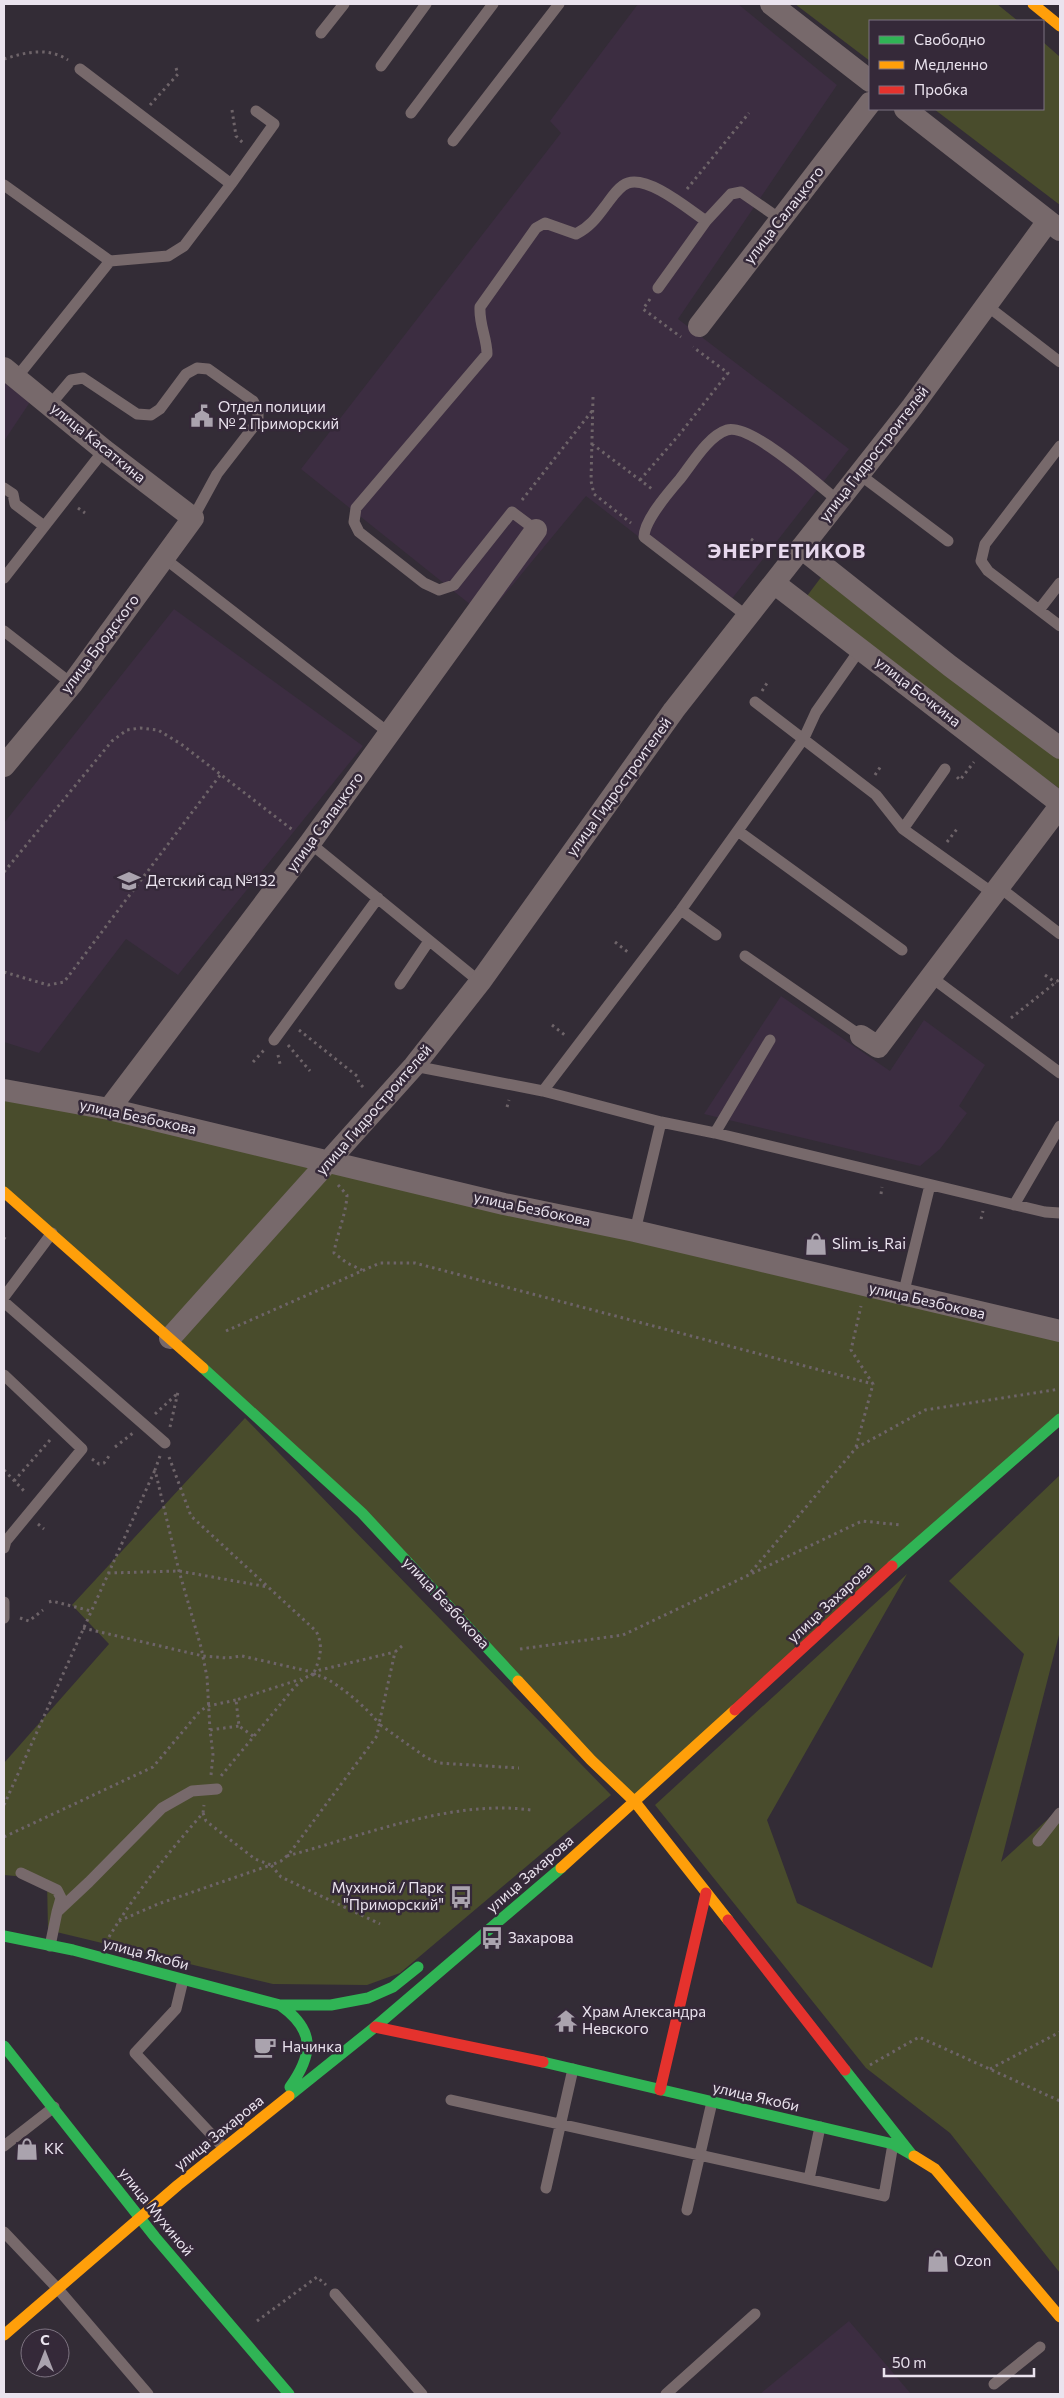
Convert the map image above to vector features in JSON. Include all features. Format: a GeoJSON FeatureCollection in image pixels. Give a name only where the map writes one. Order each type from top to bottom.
{"type":"FeatureCollection","features":[{"type":"Feature","properties":{"kind":"street"},"geometry":{"type":"LineString","coordinates":[[772,4],[869,80]]}},
{"type":"Feature","properties":{"kind":"street"},"geometry":{"type":"LineString","coordinates":[[1034,4],[1060,26]]}},
{"type":"Feature","properties":{"kind":"street","name":"улица Салацкого"},"geometry":{"type":"LineString","coordinates":[[690,336],[869,104]]}},
{"type":"Feature","properties":{"kind":"street"},"geometry":{"type":"LineString","coordinates":[[906,110],[1054,226]]}},
{"type":"Feature","properties":{"kind":"street","name":"улица Гидростроителей"},"geometry":{"type":"LineString","coordinates":[[170,1338],[332,1172],[480,982],[674,710],[912,407],[986,305],[1054,226]]}},
{"type":"Feature","properties":{"kind":"street","name":"улица Касаткина"},"geometry":{"type":"LineString","coordinates":[[10,372],[104,450],[193,518]]}},
{"type":"Feature","properties":{"kind":"street","name":"улица Бродского"},"geometry":{"type":"LineString","coordinates":[[4,766],[72,684],[193,518]]}},
{"type":"Feature","properties":{"kind":"street","name":"улица Салацкого"},"geometry":{"type":"LineString","coordinates":[[109,1109],[310,843],[536,530]]}},
{"type":"Feature","properties":{"kind":"street"},"geometry":{"type":"LineString","coordinates":[[801,548],[950,666],[1060,748]]}},
{"type":"Feature","properties":{"kind":"street","name":"улица Бочкина"},"geometry":{"type":"LineString","coordinates":[[774,583],[861,648],[1060,804]]}},
{"type":"Feature","properties":{"kind":"street"},"geometry":{"type":"LineString","coordinates":[[861,1036],[878,1047],[1060,804]]}},
{"type":"Feature","properties":{"kind":"street","name":"улица Безбокова"},"geometry":{"type":"LineString","coordinates":[[4,1090],[109,1109],[332,1172],[635,1231],[1060,1331]]}},
{"type":"Feature","properties":{"kind":"street","name":"улица Безбокова"},"geometry":{"type":"LineString","coordinates":[[4,1192],[170,1338],[362,1513],[592,1760],[635,1802],[912,2155]]}},
{"type":"Feature","properties":{"kind":"street","name":"улица Захарова"},"geometry":{"type":"LineString","coordinates":[[4,2335],[224,2148],[374,2027],[635,1802],[904,1555],[1060,1418]]}},
{"type":"Feature","properties":{"kind":"street"},"geometry":{"type":"LineString","coordinates":[[601,1817],[635,1802]]}},
{"type":"Feature","properties":{"kind":"street"},"geometry":{"type":"LineString","coordinates":[[660,2090],[706,1893]]}},
{"type":"Feature","properties":{"kind":"street","name":"улица Якоби"},"geometry":{"type":"LineString","coordinates":[[4,1936],[73,1950],[280,2005]]}},
{"type":"Feature","properties":{"kind":"street"},"geometry":{"type":"LineString","coordinates":[[17,1951],[73,1950]]}},
{"type":"Feature","properties":{"kind":"street"},"geometry":{"type":"LineString","coordinates":[[280,2005],[331,2005],[368,1998],[393,1987],[424,1962]]}},
{"type":"Feature","properties":{"kind":"street"},"geometry":{"type":"LineString","coordinates":[[272,2110],[301,2074],[308,2057],[307,2036],[294,2014],[280,2005]]}},
{"type":"Feature","properties":{"kind":"street","name":"улица Якоби"},"geometry":{"type":"LineString","coordinates":[[374,2027],[468,2045],[893,2144],[935,2169],[1060,2317]]}},
{"type":"Feature","properties":{"kind":"street","name":"улица Мухиной"},"geometry":{"type":"LineString","coordinates":[[4,2046],[141,2219],[290,2394]]}},
{"type":"Feature","properties":{"kind":"lane"},"geometry":{"type":"LineString","coordinates":[[321,33],[344,4]]}},
{"type":"Feature","properties":{"kind":"lane"},"geometry":{"type":"LineString","coordinates":[[381,66],[426,4]]}},
{"type":"Feature","properties":{"kind":"lane"},"geometry":{"type":"LineString","coordinates":[[412,113],[493,4]]}},
{"type":"Feature","properties":{"kind":"lane"},"geometry":{"type":"LineString","coordinates":[[453,141],[559,4]]}},
{"type":"Feature","properties":{"kind":"lane"},"geometry":{"type":"LineString","coordinates":[[80,69],[231,184]]}},
{"type":"Feature","properties":{"kind":"lane"},"geometry":{"type":"LineString","coordinates":[[4,185],[110,261],[168,256],[184,246],[274,124],[256,112]]}},
{"type":"Feature","properties":{"kind":"lane"},"geometry":{"type":"LineString","coordinates":[[536,530],[512,512],[454,585],[440,590],[424,583],[359,532],[354,522],[356,508],[487,354],[487,343],[479,321],[480,307],[536,228],[545,223],[576,234],[588,228],[616,192],[627,183],[638,182],[656,188],[706,221]]}},
{"type":"Feature","properties":{"kind":"lane"},"geometry":{"type":"LineString","coordinates":[[658,288],[706,221],[731,194],[741,192],[780,219]]}},
{"type":"Feature","properties":{"kind":"lane"},"geometry":{"type":"LineString","coordinates":[[10,372],[110,261]]}},
{"type":"Feature","properties":{"kind":"lane"},"geometry":{"type":"LineString","coordinates":[[986,305],[1060,362]]}},
{"type":"Feature","properties":{"kind":"lane"},"geometry":{"type":"LineString","coordinates":[[50,404],[70,380],[83,378],[137,414],[151,415],[160,408],[186,374],[197,368],[208,369],[253,401],[258,410],[258,421],[217,474],[193,518]]}},
{"type":"Feature","properties":{"kind":"lane"},"geometry":{"type":"LineString","coordinates":[[748,616],[644,537],[644,533],[664,499],[713,439],[728,430],[748,432],[768,444],[838,501]]}},
{"type":"Feature","properties":{"kind":"lane"},"geometry":{"type":"LineString","coordinates":[[1060,446],[985,544],[981,561],[988,571],[1060,626]]}},
{"type":"Feature","properties":{"kind":"lane"},"geometry":{"type":"LineString","coordinates":[[4,578],[104,450]]}},
{"type":"Feature","properties":{"kind":"lane"},"geometry":{"type":"LineString","coordinates":[[859,474],[948,541]]}},
{"type":"Feature","properties":{"kind":"lane"},"geometry":{"type":"LineString","coordinates":[[4,488],[13,494],[15,504],[44,526]]}},
{"type":"Feature","properties":{"kind":"lane"},"geometry":{"type":"LineString","coordinates":[[164,558],[389,733]]}},
{"type":"Feature","properties":{"kind":"lane"},"geometry":{"type":"LineString","coordinates":[[1039,610],[1060,583]]}},
{"type":"Feature","properties":{"kind":"lane"},"geometry":{"type":"LineString","coordinates":[[4,631],[72,684]]}},
{"type":"Feature","properties":{"kind":"lane"},"geometry":{"type":"LineString","coordinates":[[544,1091],[681,910],[738,831],[804,738],[816,712],[861,648]]}},
{"type":"Feature","properties":{"kind":"lane"},"geometry":{"type":"LineString","coordinates":[[755,702],[876,795],[903,829],[1060,934]]}},
{"type":"Feature","properties":{"kind":"lane"},"geometry":{"type":"LineString","coordinates":[[903,829],[945,769]]}},
{"type":"Feature","properties":{"kind":"lane"},"geometry":{"type":"LineString","coordinates":[[738,831],[902,950]]}},
{"type":"Feature","properties":{"kind":"lane"},"geometry":{"type":"LineString","coordinates":[[310,843],[480,982]]}},
{"type":"Feature","properties":{"kind":"lane"},"geometry":{"type":"LineString","coordinates":[[274,1040],[378,898]]}},
{"type":"Feature","properties":{"kind":"lane"},"geometry":{"type":"LineString","coordinates":[[681,910],[716,935]]}},
{"type":"Feature","properties":{"kind":"lane"},"geometry":{"type":"LineString","coordinates":[[400,984],[429,941]]}},
{"type":"Feature","properties":{"kind":"lane"},"geometry":{"type":"LineString","coordinates":[[745,956],[861,1036]]}},
{"type":"Feature","properties":{"kind":"lane"},"geometry":{"type":"LineString","coordinates":[[931,977],[1060,1073]]}},
{"type":"Feature","properties":{"kind":"lane"},"geometry":{"type":"LineString","coordinates":[[715,1133],[770,1040]]}},
{"type":"Feature","properties":{"kind":"lane"},"geometry":{"type":"LineString","coordinates":[[414,1066],[544,1091],[661,1122],[715,1133],[1014,1205],[1045,1212],[1060,1213]]}},
{"type":"Feature","properties":{"kind":"lane"},"geometry":{"type":"LineString","coordinates":[[635,1231],[661,1122]]}},
{"type":"Feature","properties":{"kind":"lane"},"geometry":{"type":"LineString","coordinates":[[1014,1205],[1060,1126]]}},
{"type":"Feature","properties":{"kind":"lane"},"geometry":{"type":"LineString","coordinates":[[903,1295],[930,1185]]}},
{"type":"Feature","properties":{"kind":"lane"},"geometry":{"type":"LineString","coordinates":[[4,1297],[52,1233]]}},
{"type":"Feature","properties":{"kind":"lane"},"geometry":{"type":"LineString","coordinates":[[4,1302],[165,1444]]}},
{"type":"Feature","properties":{"kind":"lane"},"geometry":{"type":"LineString","coordinates":[[4,1375],[82,1449],[6,1541],[4,1548]]}},
{"type":"Feature","properties":{"kind":"lane"},"geometry":{"type":"LineString","coordinates":[[57,1912],[162,1808],[192,1791],[214,1789]]}},
{"type":"Feature","properties":{"kind":"lane"},"geometry":{"type":"LineString","coordinates":[[1038,1841],[1060,1813]]}},
{"type":"Feature","properties":{"kind":"lane"},"geometry":{"type":"LineString","coordinates":[[21,1872],[58,1890],[60,1898],[50,1946]]}},
{"type":"Feature","properties":{"kind":"lane"},"geometry":{"type":"LineString","coordinates":[[183,1980],[176,2009],[135,2053],[224,2148]]}},
{"type":"Feature","properties":{"kind":"lane"},"geometry":{"type":"LineString","coordinates":[[546,2188],[573,2070]]}},
{"type":"Feature","properties":{"kind":"lane"},"geometry":{"type":"LineString","coordinates":[[451,2100],[884,2196],[893,2144]]}},
{"type":"Feature","properties":{"kind":"lane"},"geometry":{"type":"LineString","coordinates":[[687,2210],[712,2102]]}},
{"type":"Feature","properties":{"kind":"lane"},"geometry":{"type":"LineString","coordinates":[[4,2146],[54,2107]]}},
{"type":"Feature","properties":{"kind":"lane"},"geometry":{"type":"LineString","coordinates":[[809,2179],[820,2127]]}},
{"type":"Feature","properties":{"kind":"lane"},"geometry":{"type":"LineString","coordinates":[[4,2232],[58,2289],[148,2394]]}},
{"type":"Feature","properties":{"kind":"lane"},"geometry":{"type":"LineString","coordinates":[[335,2294],[422,2394]]}},
{"type":"Feature","properties":{"kind":"lane"},"geometry":{"type":"LineString","coordinates":[[666,2394],[754,2314]]}},
{"type":"Feature","properties":{"kind":"lane"},"geometry":{"type":"LineString","coordinates":[[994,2384],[1040,2347]]}},
{"type":"Feature","properties":{"kind":"path"},"geometry":{"type":"LineString","coordinates":[[4,59],[38,52],[57,53],[80,69]]}},
{"type":"Feature","properties":{"kind":"path"},"geometry":{"type":"LineString","coordinates":[[141,115],[178,74],[178,68],[174,65]]}},
{"type":"Feature","properties":{"kind":"path"},"geometry":{"type":"LineString","coordinates":[[232,110],[236,136]]}},
{"type":"Feature","properties":{"kind":"path"},"geometry":{"type":"LineString","coordinates":[[677,202],[749,113]]}},
{"type":"Feature","properties":{"kind":"path"},"geometry":{"type":"LineString","coordinates":[[592,444],[640,480],[679,435],[728,373],[690,336],[643,309],[658,288]]}},
{"type":"Feature","properties":{"kind":"path"},"geometry":{"type":"LineString","coordinates":[[593,397],[592,481],[594,494],[644,533]]}},
{"type":"Feature","properties":{"kind":"path"},"geometry":{"type":"LineString","coordinates":[[512,512],[593,410]]}},
{"type":"Feature","properties":{"kind":"path"},"geometry":{"type":"LineString","coordinates":[[751,539],[773,555]]}},
{"type":"Feature","properties":{"kind":"path"},"geometry":{"type":"LineString","coordinates":[[4,872],[112,741],[127,730],[140,728],[158,730],[182,744],[310,843]]}},
{"type":"Feature","properties":{"kind":"path"},"geometry":{"type":"LineString","coordinates":[[960,780],[970,768]]}},
{"type":"Feature","properties":{"kind":"path"},"geometry":{"type":"LineString","coordinates":[[4,972],[48,985],[64,982],[221,774]]}},
{"type":"Feature","properties":{"kind":"path"},"geometry":{"type":"LineString","coordinates":[[1045,975],[1056,983]]}},
{"type":"Feature","properties":{"kind":"path"},"geometry":{"type":"LineString","coordinates":[[999,1027],[1060,980]]}},
{"type":"Feature","properties":{"kind":"path"},"geometry":{"type":"LineString","coordinates":[[288,1021],[357,1076],[359,1083],[364,1088]]}},
{"type":"Feature","properties":{"kind":"path"},"geometry":{"type":"LineString","coordinates":[[332,1172],[347,1195],[346,1208],[336,1237],[334,1253],[347,1263],[363,1271]]}},
{"type":"Feature","properties":{"kind":"path"},"geometry":{"type":"LineString","coordinates":[[226,1331],[380,1263],[415,1263],[873,1384]]}},
{"type":"Feature","properties":{"kind":"path"},"geometry":{"type":"LineString","coordinates":[[856,1448],[873,1384],[851,1350],[861,1304]]}},
{"type":"Feature","properties":{"kind":"path"},"geometry":{"type":"LineString","coordinates":[[749,1575],[856,1448],[925,1410],[1060,1389]]}},
{"type":"Feature","properties":{"kind":"path"},"geometry":{"type":"LineString","coordinates":[[4,1805],[155,1470],[165,1444],[178,1392]]}},
{"type":"Feature","properties":{"kind":"path"},"geometry":{"type":"LineString","coordinates":[[14,1481],[59,1428]]}},
{"type":"Feature","properties":{"kind":"path"},"geometry":{"type":"LineString","coordinates":[[165,1444],[192,1516],[268,1587],[306,1619],[321,1639],[320,1660],[313,1674]]}},
{"type":"Feature","properties":{"kind":"path"},"geometry":{"type":"LineString","coordinates":[[4,1470],[38,1504]]}},
{"type":"Feature","properties":{"kind":"path"},"geometry":{"type":"LineString","coordinates":[[155,1470],[207,1677],[214,1789]]}},
{"type":"Feature","properties":{"kind":"path"},"geometry":{"type":"LineString","coordinates":[[492,1653],[622,1635],[862,1521],[908,1526]]}},
{"type":"Feature","properties":{"kind":"path"},"geometry":{"type":"LineString","coordinates":[[108,1573],[179,1571],[268,1587]]}},
{"type":"Feature","properties":{"kind":"path"},"geometry":{"type":"LineString","coordinates":[[49,1602],[52,1601],[91,1611]]}},
{"type":"Feature","properties":{"kind":"path"},"geometry":{"type":"LineString","coordinates":[[4,1611],[29,1621],[42,1610]]}},
{"type":"Feature","properties":{"kind":"path"},"geometry":{"type":"LineString","coordinates":[[83,1628],[203,1656],[227,1658],[242,1656],[308,1670],[313,1674],[325,1677],[373,1715],[379,1724],[427,1758],[439,1763],[519,1768]]}},
{"type":"Feature","properties":{"kind":"path"},"geometry":{"type":"LineString","coordinates":[[4,1837],[153,1767],[192,1718],[208,1706],[236,1700],[304,1678],[320,1670],[395,1652],[402,1646]]}},
{"type":"Feature","properties":{"kind":"path"},"geometry":{"type":"LineString","coordinates":[[286,1856],[377,1736],[395,1652]]}},
{"type":"Feature","properties":{"kind":"path"},"geometry":{"type":"LineString","coordinates":[[109,1937],[118,1921],[157,1866],[203,1813],[214,1789],[253,1736],[304,1678]]}},
{"type":"Feature","properties":{"kind":"path"},"geometry":{"type":"LineString","coordinates":[[236,1700],[239,1726]]}},
{"type":"Feature","properties":{"kind":"path"},"geometry":{"type":"LineString","coordinates":[[210,1730],[239,1726],[253,1736]]}},
{"type":"Feature","properties":{"kind":"path"},"geometry":{"type":"LineString","coordinates":[[118,1921],[158,1904],[271,1864],[286,1856],[400,1823],[441,1815],[497,1808],[531,1810]]}},
{"type":"Feature","properties":{"kind":"path"},"geometry":{"type":"LineString","coordinates":[[203,1813],[206,1821],[255,1858],[271,1864],[280,1876],[380,1924]]}},
{"type":"Feature","properties":{"kind":"path"},"geometry":{"type":"LineString","coordinates":[[990,2069],[1060,2032]]}},
{"type":"Feature","properties":{"kind":"path"},"geometry":{"type":"LineString","coordinates":[[866,2068],[919,2036],[1060,2101]]}},
{"type":"Feature","properties":{"kind":"path"},"geometry":{"type":"LineString","coordinates":[[255,2322],[317,2277],[335,2294]]}},
{"type":"Feature","properties":{"kind":"shaded area"},"geometry":{"type":"Polygon","coordinates":[[[638,4],[738,4],[837,85],[678,319],[849,449],[727,605],[586,496],[486,617],[301,469],[561,133],[550,121],[638,4]]]}},
{"type":"Feature","properties":{"kind":"shaded area"},"geometry":{"type":"Polygon","coordinates":[[[4,371],[34,396],[4,441],[4,371]]]}},
{"type":"Feature","properties":{"kind":"shaded area","name":"Детский сад №132"},"geometry":{"type":"Polygon","coordinates":[[[174,609],[363,746],[178,975],[126,939],[39,1053],[4,1042],[4,823],[174,609]]]}},
{"type":"Feature","properties":{"kind":"shaded area"},"geometry":{"type":"Polygon","coordinates":[[[781,996],[890,1071],[924,1020],[985,1065],[959,1106],[967,1113],[940,1149],[920,1166],[704,1114],[781,996]]]}},
{"type":"Feature","properties":{"kind":"shaded area"},"geometry":{"type":"Polygon","coordinates":[[[849,2321],[911,2394],[760,2394],[849,2321]]]}},
{"type":"Feature","properties":{"kind":"green space"},"geometry":{"type":"Polygon","coordinates":[[[795,4],[997,4],[1017,20],[869,20],[869,60],[795,4]]]}},
{"type":"Feature","properties":{"kind":"green space"},"geometry":{"type":"Polygon","coordinates":[[[1044,43],[1060,57],[1060,205],[935,110],[1044,110],[1044,43]]]}},
{"type":"Feature","properties":{"kind":"green space"},"geometry":{"type":"Polygon","coordinates":[[[825,572],[1060,747],[1060,789],[804,600],[825,572]]]}},
{"type":"Feature","properties":{"kind":"green space"},"geometry":{"type":"Polygon","coordinates":[[[4,1090],[1060,1331],[1060,1419],[635,1802],[362,1513],[4,1192],[4,1090]]]}},
{"type":"Feature","properties":{"kind":"green space"},"geometry":{"type":"Polygon","coordinates":[[[245,1418],[611,1795],[400,1973],[367,1985],[273,1984],[48,1930],[47,1879],[4,1875],[4,1763],[109,1644],[72,1605],[245,1418]]]}},
{"type":"Feature","properties":{"kind":"green space"},"geometry":{"type":"Polygon","coordinates":[[[1060,1475],[1060,1631],[1001,1862],[1060,1808],[1060,2273],[950,2133],[866,2068],[655,1805],[907,1574],[767,1820],[797,1903],[932,1968],[1024,1654],[949,1581],[1060,1475]]]}},
{"type":"Feature","properties":{"kind":"traffic: fast"},"geometry":{"type":"LineString","coordinates":[[203,1368],[362,1513],[518,1681]]}},
{"type":"Feature","properties":{"kind":"traffic: fast"},"geometry":{"type":"LineString","coordinates":[[892,1566],[1060,1419]]}},
{"type":"Feature","properties":{"kind":"traffic: fast"},"geometry":{"type":"LineString","coordinates":[[289,2096],[375,2027],[561,1868]]}},
{"type":"Feature","properties":{"kind":"traffic: fast"},"geometry":{"type":"LineString","coordinates":[[4,1936],[73,1950],[280,2005],[331,2005],[368,1998],[393,1987],[418,1967]]}},
{"type":"Feature","properties":{"kind":"traffic: fast"},"geometry":{"type":"LineString","coordinates":[[280,2005],[300,2024],[305,2033],[307,2043],[307,2053],[298,2075],[290,2087]]}},
{"type":"Feature","properties":{"kind":"traffic: fast"},"geometry":{"type":"LineString","coordinates":[[4,2046],[155,2237],[289,2394]]}},
{"type":"Feature","properties":{"kind":"traffic: fast"},"geometry":{"type":"LineString","coordinates":[[543,2062],[893,2144],[914,2156]]}},
{"type":"Feature","properties":{"kind":"traffic: fast"},"geometry":{"type":"LineString","coordinates":[[845,2070],[912,2155]]}},
{"type":"Feature","properties":{"kind":"traffic: slow"},"geometry":{"type":"LineString","coordinates":[[1033,4],[1060,26]]}},
{"type":"Feature","properties":{"kind":"traffic: slow"},"geometry":{"type":"LineString","coordinates":[[4,1192],[203,1368]]}},
{"type":"Feature","properties":{"kind":"traffic: slow"},"geometry":{"type":"LineString","coordinates":[[518,1681],[591,1760],[635,1802],[728,1920]]}},
{"type":"Feature","properties":{"kind":"traffic: slow"},"geometry":{"type":"LineString","coordinates":[[561,1868],[735,1710]]}},
{"type":"Feature","properties":{"kind":"traffic: slow"},"geometry":{"type":"LineString","coordinates":[[4,2335],[178,2185],[289,2096]]}},
{"type":"Feature","properties":{"kind":"traffic: slow"},"geometry":{"type":"LineString","coordinates":[[914,2156],[935,2169],[1060,2317]]}},
{"type":"Feature","properties":{"kind":"traffic: jam"},"geometry":{"type":"LineString","coordinates":[[735,1710],[892,1566]]}},
{"type":"Feature","properties":{"kind":"traffic: jam"},"geometry":{"type":"LineString","coordinates":[[660,2090],[706,1893]]}},
{"type":"Feature","properties":{"kind":"traffic: jam"},"geometry":{"type":"LineString","coordinates":[[728,1920],[845,2070]]}},
{"type":"Feature","properties":{"kind":"traffic: jam"},"geometry":{"type":"LineString","coordinates":[[375,2027],[543,2062]]}},
{"type":"Feature","properties":{"kind":"place","name":"Отдел полиции № 2 Приморский"},"geometry":{"type":"Point","coordinates":[202,416]}},
{"type":"Feature","properties":{"kind":"place","name":"Детский сад №132"},"geometry":{"type":"Point","coordinates":[129,881]}},
{"type":"Feature","properties":{"kind":"place","name":"Slim_is_Rai"},"geometry":{"type":"Point","coordinates":[816,1244]}},
{"type":"Feature","properties":{"kind":"place","name":"Мухиной / Парк \"Приморский\""},"geometry":{"type":"Point","coordinates":[461,1897]}},
{"type":"Feature","properties":{"kind":"place","name":"Захарова"},"geometry":{"type":"Point","coordinates":[492,1938]}},
{"type":"Feature","properties":{"kind":"place","name":"Храм Александра Невского"},"geometry":{"type":"Point","coordinates":[566,2021]}},
{"type":"Feature","properties":{"kind":"place","name":"Начинка"},"geometry":{"type":"Point","coordinates":[265,2047]}},
{"type":"Feature","properties":{"kind":"place","name":"КК"},"geometry":{"type":"Point","coordinates":[27,2149]}},
{"type":"Feature","properties":{"kind":"place","name":"Ozon"},"geometry":{"type":"Point","coordinates":[938,2261]}},
{"type":"Feature","properties":{"kind":"district","name":"ЭНЕРГЕТИКОВ"},"geometry":{"type":"Point","coordinates":[787,551]}}]}
